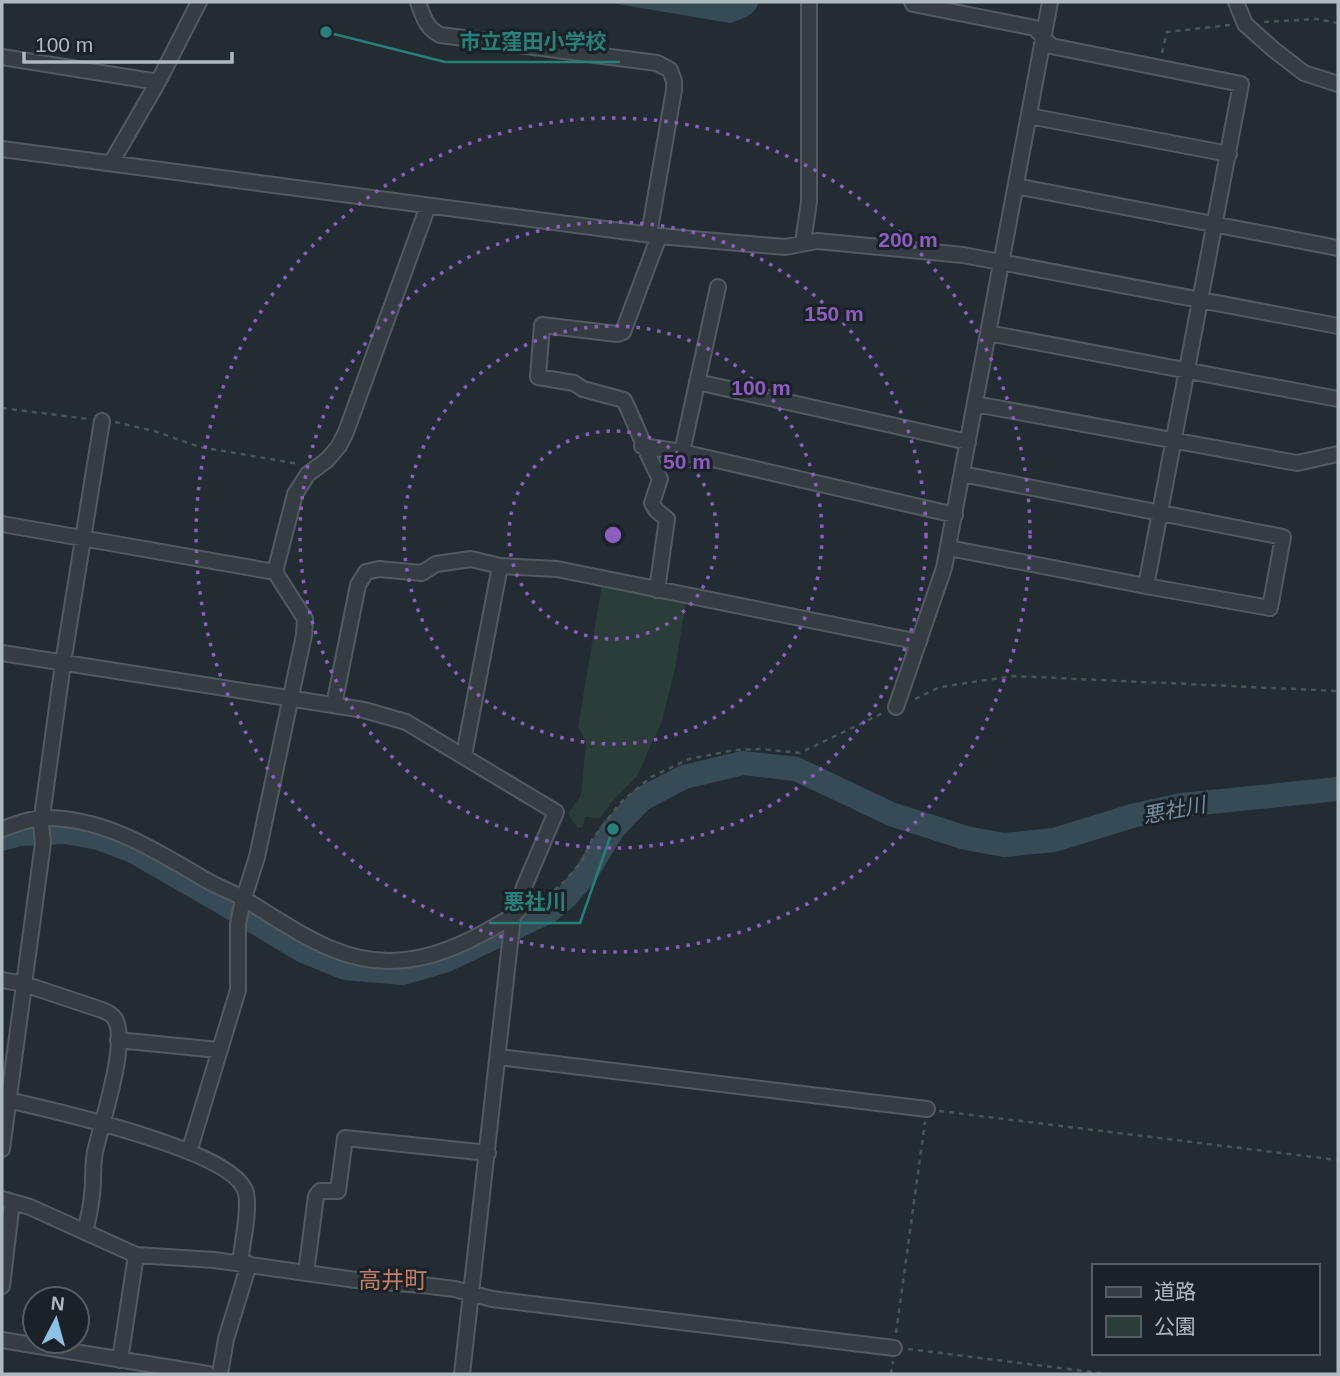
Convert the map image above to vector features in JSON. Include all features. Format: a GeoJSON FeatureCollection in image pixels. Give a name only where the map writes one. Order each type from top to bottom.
{"type":"FeatureCollection","features":[{"type":"Feature","properties":{"kind":"street"},"geometry":{"type":"LineString","coordinates":[[111,163],[158,82],[199,2]]}},
{"type":"Feature","properties":{"kind":"street"},"geometry":{"type":"LineString","coordinates":[[418,2],[431,30],[440,35],[657,63],[670,70],[674,90],[654,235],[623,332],[617,334],[542,325],[538,377],[574,383],[583,389],[624,400],[642,446],[660,479],[652,503],[667,519],[657,590]]}},
{"type":"Feature","properties":{"kind":"street"},"geometry":{"type":"LineString","coordinates":[[803,242],[809,202],[809,2]]}},
{"type":"Feature","properties":{"kind":"street"},"geometry":{"type":"LineString","coordinates":[[912,2],[1035,28],[1051,46],[1241,84],[1146,586]]}},
{"type":"Feature","properties":{"kind":"street"},"geometry":{"type":"LineString","coordinates":[[896,707],[949,548],[1050,2]]}},
{"type":"Feature","properties":{"kind":"street"},"geometry":{"type":"LineString","coordinates":[[1236,2],[1245,24],[1273,49],[1304,73],[1338,84]]}},
{"type":"Feature","properties":{"kind":"street"},"geometry":{"type":"LineString","coordinates":[[2,57],[158,82]]}},
{"type":"Feature","properties":{"kind":"street"},"geometry":{"type":"LineString","coordinates":[[1029,116],[1228,154]]}},
{"type":"Feature","properties":{"kind":"street"},"geometry":{"type":"LineString","coordinates":[[2,149],[654,235],[785,247],[817,241],[963,255],[1338,326]]}},
{"type":"Feature","properties":{"kind":"street"},"geometry":{"type":"LineString","coordinates":[[1016,186],[1338,248]]}},
{"type":"Feature","properties":{"kind":"street"},"geometry":{"type":"LineString","coordinates":[[189,1152],[238,990],[238,924],[242,901],[257,857],[304,635],[304,619],[275,572],[295,494],[302,481],[316,466],[327,460],[340,446],[428,206]]}},
{"type":"Feature","properties":{"kind":"street"},"geometry":{"type":"LineString","coordinates":[[682,453],[718,287]]}},
{"type":"Feature","properties":{"kind":"street"},"geometry":{"type":"LineString","coordinates":[[988,333],[1338,399]]}},
{"type":"Feature","properties":{"kind":"street"},"geometry":{"type":"LineString","coordinates":[[697,382],[968,442]]}},
{"type":"Feature","properties":{"kind":"street"},"geometry":{"type":"LineString","coordinates":[[975,404],[1297,463],[1338,454]]}},
{"type":"Feature","properties":{"kind":"street"},"geometry":{"type":"LineString","coordinates":[[2,1149],[43,843],[41,821],[102,421]]}},
{"type":"Feature","properties":{"kind":"street"},"geometry":{"type":"LineString","coordinates":[[642,446],[955,515]]}},
{"type":"Feature","properties":{"kind":"street"},"geometry":{"type":"LineString","coordinates":[[949,548],[1270,608],[1283,537],[962,474]]}},
{"type":"Feature","properties":{"kind":"street"},"geometry":{"type":"LineString","coordinates":[[2,524],[275,572]]}},
{"type":"Feature","properties":{"kind":"street"},"geometry":{"type":"LineString","coordinates":[[334,705],[358,585],[366,572],[379,569],[422,573],[436,564],[471,559],[500,566],[557,569],[919,642]]}},
{"type":"Feature","properties":{"kind":"street"},"geometry":{"type":"LineString","coordinates":[[464,755],[500,566]]}},
{"type":"Feature","properties":{"kind":"street"},"geometry":{"type":"LineString","coordinates":[[2,653],[364,709],[406,722],[556,812],[524,887],[524,904],[513,918],[466,942],[433,955],[404,961],[375,961],[342,954],[309,939],[124,834],[94,825],[41,821],[2,829]]}},
{"type":"Feature","properties":{"kind":"street"},"geometry":{"type":"LineString","coordinates":[[462,1374],[513,918]]}},
{"type":"Feature","properties":{"kind":"street"},"geometry":{"type":"LineString","coordinates":[[2,980],[24,984],[110,1014],[116,1021],[118,1040],[112,1085],[95,1153],[93,1194],[85,1232]]}},
{"type":"Feature","properties":{"kind":"street"},"geometry":{"type":"LineString","coordinates":[[118,1040],[218,1050]]}},
{"type":"Feature","properties":{"kind":"street"},"geometry":{"type":"LineString","coordinates":[[499,1057],[927,1109]]}},
{"type":"Feature","properties":{"kind":"street"},"geometry":{"type":"LineString","coordinates":[[8,1100],[103,1123],[189,1152],[223,1169],[239,1181],[246,1192],[244,1264],[220,1374]]}},
{"type":"Feature","properties":{"kind":"street"},"geometry":{"type":"LineString","coordinates":[[306,1273],[316,1196],[320,1191],[338,1191],[345,1138],[488,1153]]}},
{"type":"Feature","properties":{"kind":"street"},"geometry":{"type":"LineString","coordinates":[[2,1286],[7,1200],[30,1207],[136,1255],[244,1264],[356,1280],[422,1285],[492,1299],[602,1314],[894,1348]]}},
{"type":"Feature","properties":{"kind":"street"},"geometry":{"type":"LineString","coordinates":[[120,1360],[136,1255]]}},
{"type":"Feature","properties":{"kind":"street"},"geometry":{"type":"LineString","coordinates":[[2,1340],[208,1374]]}},
{"type":"Feature","properties":{"kind":"path"},"geometry":{"type":"LineString","coordinates":[[1159,66],[1167,32],[1315,19],[1338,23]]}},
{"type":"Feature","properties":{"kind":"path"},"geometry":{"type":"LineString","coordinates":[[2,408],[154,430],[200,447],[316,466]]}},
{"type":"Feature","properties":{"kind":"path"},"geometry":{"type":"LineString","coordinates":[[524,904],[536,905],[565,881],[582,861],[606,820],[635,789],[651,777],[689,759],[735,750],[800,753],[940,687],[1013,676],[1338,691]]}},
{"type":"Feature","properties":{"kind":"path"},"geometry":{"type":"LineString","coordinates":[[891,1374],[927,1109],[1338,1160]]}},
{"type":"Feature","properties":{"kind":"path"},"geometry":{"type":"LineString","coordinates":[[894,1348],[1108,1374]]}},
{"type":"Feature","properties":{"kind":"green space"},"geometry":{"type":"Polygon","coordinates":[[[602,584],[686,601],[675,669],[662,721],[637,776],[600,818],[585,817],[583,827],[578,828],[568,814],[581,795],[586,742],[578,727],[602,584]]]}},
{"type":"Feature","properties":{"kind":"water"},"geometry":{"type":"Polygon","coordinates":[[[606,2],[759,2],[751,13],[730,23],[606,2]]]}},
{"type":"Feature","properties":{"kind":"waterway","name":"悪社川"},"geometry":{"type":"LineString","coordinates":[[2,839],[20,834],[65,832],[98,838],[133,851],[303,951],[345,968],[403,973],[447,960],[548,912],[567,896],[585,875],[613,829],[642,799],[684,777],[743,763],[796,769],[891,814],[966,838],[1004,845],[1054,840],[1132,816],[1181,805],[1338,789]]}},
{"type":"Feature","properties":{"kind":"place","name":"市立窪田小学校"},"geometry":{"type":"Point","coordinates":[326,32]}},
{"type":"Feature","properties":{"kind":"place","name":"悪社川"},"geometry":{"type":"Point","coordinates":[613,829]}},
{"type":"Feature","properties":{"kind":"district","name":"高井町"},"geometry":{"type":"Point","coordinates":[393,1280]}}]}
